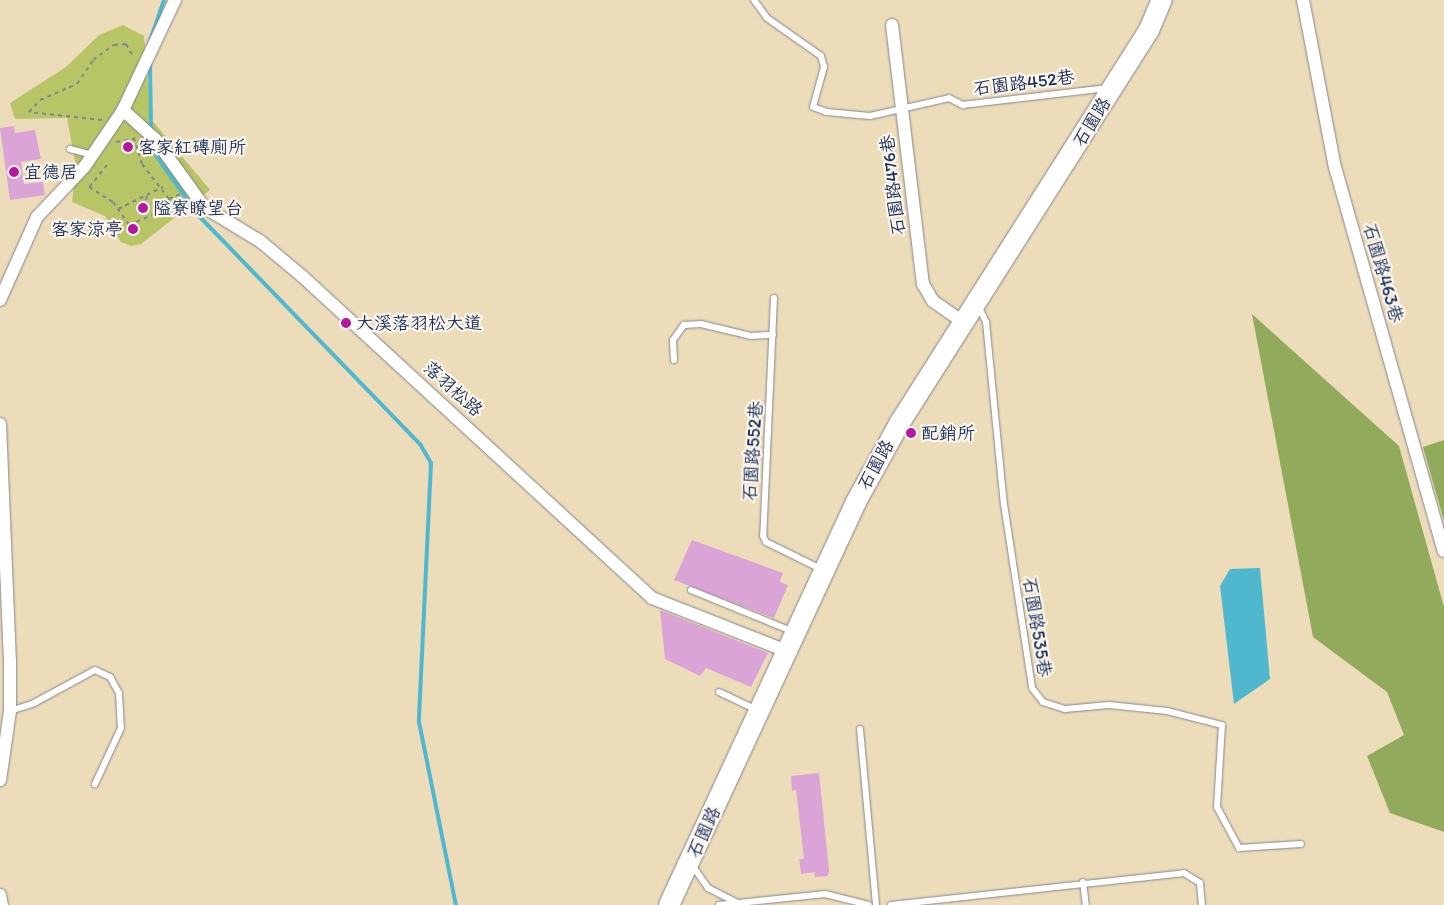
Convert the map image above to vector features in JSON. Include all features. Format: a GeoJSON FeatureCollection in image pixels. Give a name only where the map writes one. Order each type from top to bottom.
{"type":"FeatureCollection","features":[{"type":"Feature","properties":{"kind":"main road","name":"石園路"},"geometry":{"type":"LineString","coordinates":[[669,905],[798,633],[824,570],[899,424],[1113,88],[1162,0]]}},
{"type":"Feature","properties":{"kind":"street"},"geometry":{"type":"LineString","coordinates":[[0,300],[37,217],[92,155],[123,110],[175,0]]}},
{"type":"Feature","properties":{"kind":"street","name":"石園路463巷"},"geometry":{"type":"LineString","coordinates":[[1303,0],[1335,166],[1444,551]]}},
{"type":"Feature","properties":{"kind":"street","name":"石園路476巷"},"geometry":{"type":"LineString","coordinates":[[892,25],[923,284],[933,301],[965,323]]}},
{"type":"Feature","properties":{"kind":"street","name":"落羽松路"},"geometry":{"type":"LineString","coordinates":[[123,110],[150,134],[204,207],[260,240],[303,277],[652,598],[788,652]]}},
{"type":"Feature","properties":{"kind":"street"},"geometry":{"type":"LineString","coordinates":[[0,424],[10,711],[0,780]]}},
{"type":"Feature","properties":{"kind":"street"},"geometry":{"type":"LineString","coordinates":[[0,895],[2,905]]}},
{"type":"Feature","properties":{"kind":"lane","name":"石園路452巷"},"geometry":{"type":"LineString","coordinates":[[754,0],[767,18],[821,56],[824,67],[813,107],[870,116],[902,106],[949,98],[963,105],[1113,88]]}},
{"type":"Feature","properties":{"kind":"lane"},"geometry":{"type":"LineString","coordinates":[[70,149],[92,155]]}},
{"type":"Feature","properties":{"kind":"lane","name":"石園路552巷"},"geometry":{"type":"LineString","coordinates":[[774,298],[763,536],[766,542],[824,570]]}},
{"type":"Feature","properties":{"kind":"lane","name":"石園路535巷"},"geometry":{"type":"LineString","coordinates":[[977,303],[986,322],[1004,504],[1032,688],[1042,702],[1065,709],[1109,705],[1167,711],[1222,725],[1217,807],[1239,848],[1301,844]]}},
{"type":"Feature","properties":{"kind":"lane"},"geometry":{"type":"LineString","coordinates":[[674,360],[673,340],[684,325],[701,324],[751,336],[773,335]]}},
{"type":"Feature","properties":{"kind":"lane"},"geometry":{"type":"LineString","coordinates":[[691,590],[798,633]]}},
{"type":"Feature","properties":{"kind":"lane"},"geometry":{"type":"LineString","coordinates":[[10,711],[34,703],[95,670],[110,677],[119,693],[120,728],[95,784]]}},
{"type":"Feature","properties":{"kind":"lane"},"geometry":{"type":"LineString","coordinates":[[719,692],[761,711]]}},
{"type":"Feature","properties":{"kind":"lane"},"geometry":{"type":"LineString","coordinates":[[860,729],[876,905]]}},
{"type":"Feature","properties":{"kind":"lane"},"geometry":{"type":"LineString","coordinates":[[690,862],[708,888],[738,903]]}},
{"type":"Feature","properties":{"kind":"lane"},"geometry":{"type":"LineString","coordinates":[[891,905],[1083,882],[1184,873],[1200,883],[1202,905]]}},
{"type":"Feature","properties":{"kind":"lane"},"geometry":{"type":"LineString","coordinates":[[1083,882],[1086,905]]}},
{"type":"Feature","properties":{"kind":"lane"},"geometry":{"type":"LineString","coordinates":[[719,905],[825,894],[869,905]]}},
{"type":"Feature","properties":{"kind":"path"},"geometry":{"type":"LineString","coordinates":[[145,64],[136,61],[126,44],[114,45],[93,60],[77,84],[40,100],[29,112],[115,121],[135,139],[142,164],[163,187],[169,199]]}},
{"type":"Feature","properties":{"kind":"path"},"geometry":{"type":"LineString","coordinates":[[116,142],[135,139]]}},
{"type":"Feature","properties":{"kind":"path"},"geometry":{"type":"LineString","coordinates":[[107,165],[89,187],[118,209],[124,221],[136,225],[164,210],[169,199],[177,195]]}},
{"type":"Feature","properties":{"kind":"path"},"geometry":{"type":"LineString","coordinates":[[118,209],[148,192],[163,187]]}},
{"type":"Feature","properties":{"kind":"path"},"geometry":{"type":"LineString","coordinates":[[146,200],[148,192]]}},
{"type":"Feature","properties":{"kind":"green space"},"geometry":{"type":"Polygon","coordinates":[[[123,25],[144,36],[151,119],[210,190],[141,244],[131,246],[121,242],[105,216],[72,202],[76,167],[67,118],[15,119],[10,103],[66,67],[99,35],[123,25]]]}},
{"type":"Feature","properties":{"kind":"green space"},"geometry":{"type":"Polygon","coordinates":[[[1252,314],[1399,446],[1444,607],[1444,832],[1390,813],[1367,756],[1404,735],[1387,692],[1313,637],[1252,314]]]}},
{"type":"Feature","properties":{"kind":"green space"},"geometry":{"type":"Polygon","coordinates":[[[1444,440],[1444,521],[1423,447],[1444,440]]]}},
{"type":"Feature","properties":{"kind":"water"},"geometry":{"type":"Polygon","coordinates":[[[1260,568],[1270,679],[1234,704],[1220,586],[1230,569],[1260,568]]]}},
{"type":"Feature","properties":{"kind":"building","name":"宜德居"},"geometry":{"type":"Polygon","coordinates":[[[14,126],[15,133],[35,130],[41,159],[21,162],[24,184],[43,182],[45,195],[10,200],[0,128],[14,126]]]}},
{"type":"Feature","properties":{"kind":"building","name":"隘寮瞭望台"},"geometry":{"type":"Polygon","coordinates":[[[148,200],[149,210],[141,214],[137,204],[148,200]]]}},
{"type":"Feature","properties":{"kind":"building"},"geometry":{"type":"Polygon","coordinates":[[[692,540],[783,573],[780,582],[788,585],[774,618],[674,580],[692,540]]]}},
{"type":"Feature","properties":{"kind":"building"},"geometry":{"type":"Polygon","coordinates":[[[660,610],[768,653],[751,687],[706,668],[700,676],[665,659],[660,610]]]}},
{"type":"Feature","properties":{"kind":"building"},"geometry":{"type":"Polygon","coordinates":[[[819,773],[829,870],[828,876],[815,877],[815,872],[801,874],[799,859],[804,859],[796,790],[792,791],[791,776],[819,773]]]}},
{"type":"Feature","properties":{"kind":"waterway"},"geometry":{"type":"LineString","coordinates":[[148,47],[164,0]]}},
{"type":"Feature","properties":{"kind":"waterway"},"geometry":{"type":"LineString","coordinates":[[150,64],[151,131]]}},
{"type":"Feature","properties":{"kind":"waterway"},"geometry":{"type":"LineString","coordinates":[[149,138],[148,144],[198,215],[420,444],[431,463],[419,722],[456,905]]}},
{"type":"Feature","properties":{"kind":"place","name":"客家紅磚廁所"},"geometry":{"type":"Point","coordinates":[128,147]}},
{"type":"Feature","properties":{"kind":"place","name":"宜德居"},"geometry":{"type":"Point","coordinates":[14,172]}},
{"type":"Feature","properties":{"kind":"place","name":"隘寮瞭望台"},"geometry":{"type":"Point","coordinates":[143,208]}},
{"type":"Feature","properties":{"kind":"place","name":"客家涼亭"},"geometry":{"type":"Point","coordinates":[133,229]}},
{"type":"Feature","properties":{"kind":"place","name":"大溪落羽松大道"},"geometry":{"type":"Point","coordinates":[346,323]}},
{"type":"Feature","properties":{"kind":"place","name":"配銷所"},"geometry":{"type":"Point","coordinates":[911,433]}}]}
